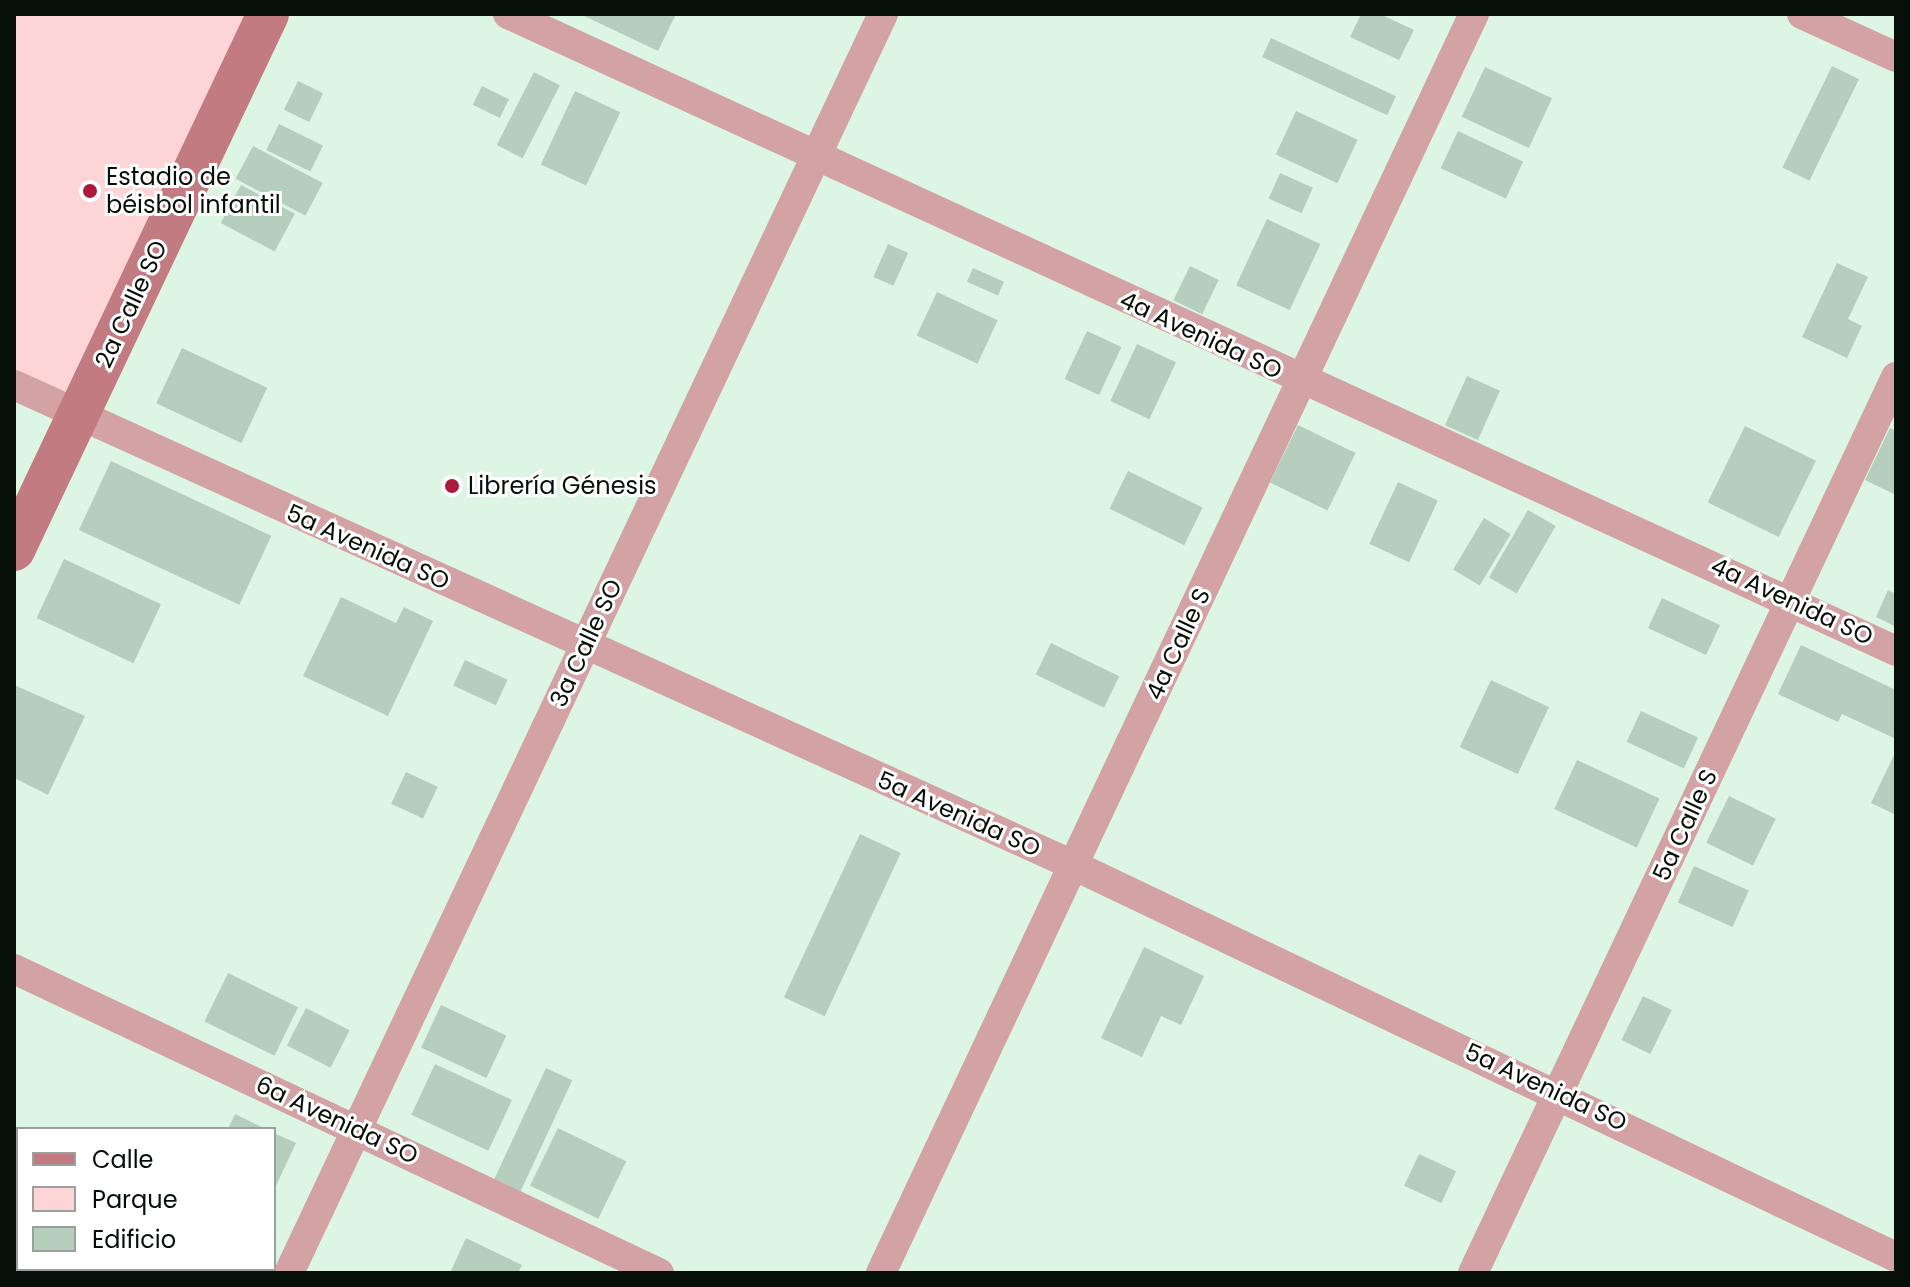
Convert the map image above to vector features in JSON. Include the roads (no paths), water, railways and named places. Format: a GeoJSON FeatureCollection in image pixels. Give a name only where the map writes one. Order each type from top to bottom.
{"type":"FeatureCollection","features":[{"type":"Feature","properties":{"kind":"street","name":"2a Calle SO"},"geometry":{"type":"LineString","coordinates":[[14,550],[268,14]]}},
{"type":"Feature","properties":{"kind":"street","name":"4a Avenida SO"},"geometry":{"type":"LineString","coordinates":[[508,14],[1301,381],[1791,599],[1896,651]]}},
{"type":"Feature","properties":{"kind":"street","name":"3a Calle SO"},"geometry":{"type":"LineString","coordinates":[[289,1273],[883,14]]}},
{"type":"Feature","properties":{"kind":"street","name":"4a Calle S"},"geometry":{"type":"LineString","coordinates":[[881,1273],[1474,14]]}},
{"type":"Feature","properties":{"kind":"street"},"geometry":{"type":"LineString","coordinates":[[1802,14],[1896,57]]}},
{"type":"Feature","properties":{"kind":"street","name":"5a Calle S"},"geometry":{"type":"LineString","coordinates":[[1473,1273],[1896,377]]}},
{"type":"Feature","properties":{"kind":"street","name":"5a Avenida SO"},"geometry":{"type":"LineString","coordinates":[[14,385],[1073,865],[1559,1092],[1896,1257]]}},
{"type":"Feature","properties":{"kind":"street","name":"6a Avenida SO"},"geometry":{"type":"LineString","coordinates":[[14,969],[659,1273]]}},
{"type":"Feature","properties":{"kind":"place","name":"Estadio de béisbol infantil"},"geometry":{"type":"Point","coordinates":[90,191]}},
{"type":"Feature","properties":{"kind":"place","name":"Librería Génesis"},"geometry":{"type":"Point","coordinates":[452,486]}}]}
